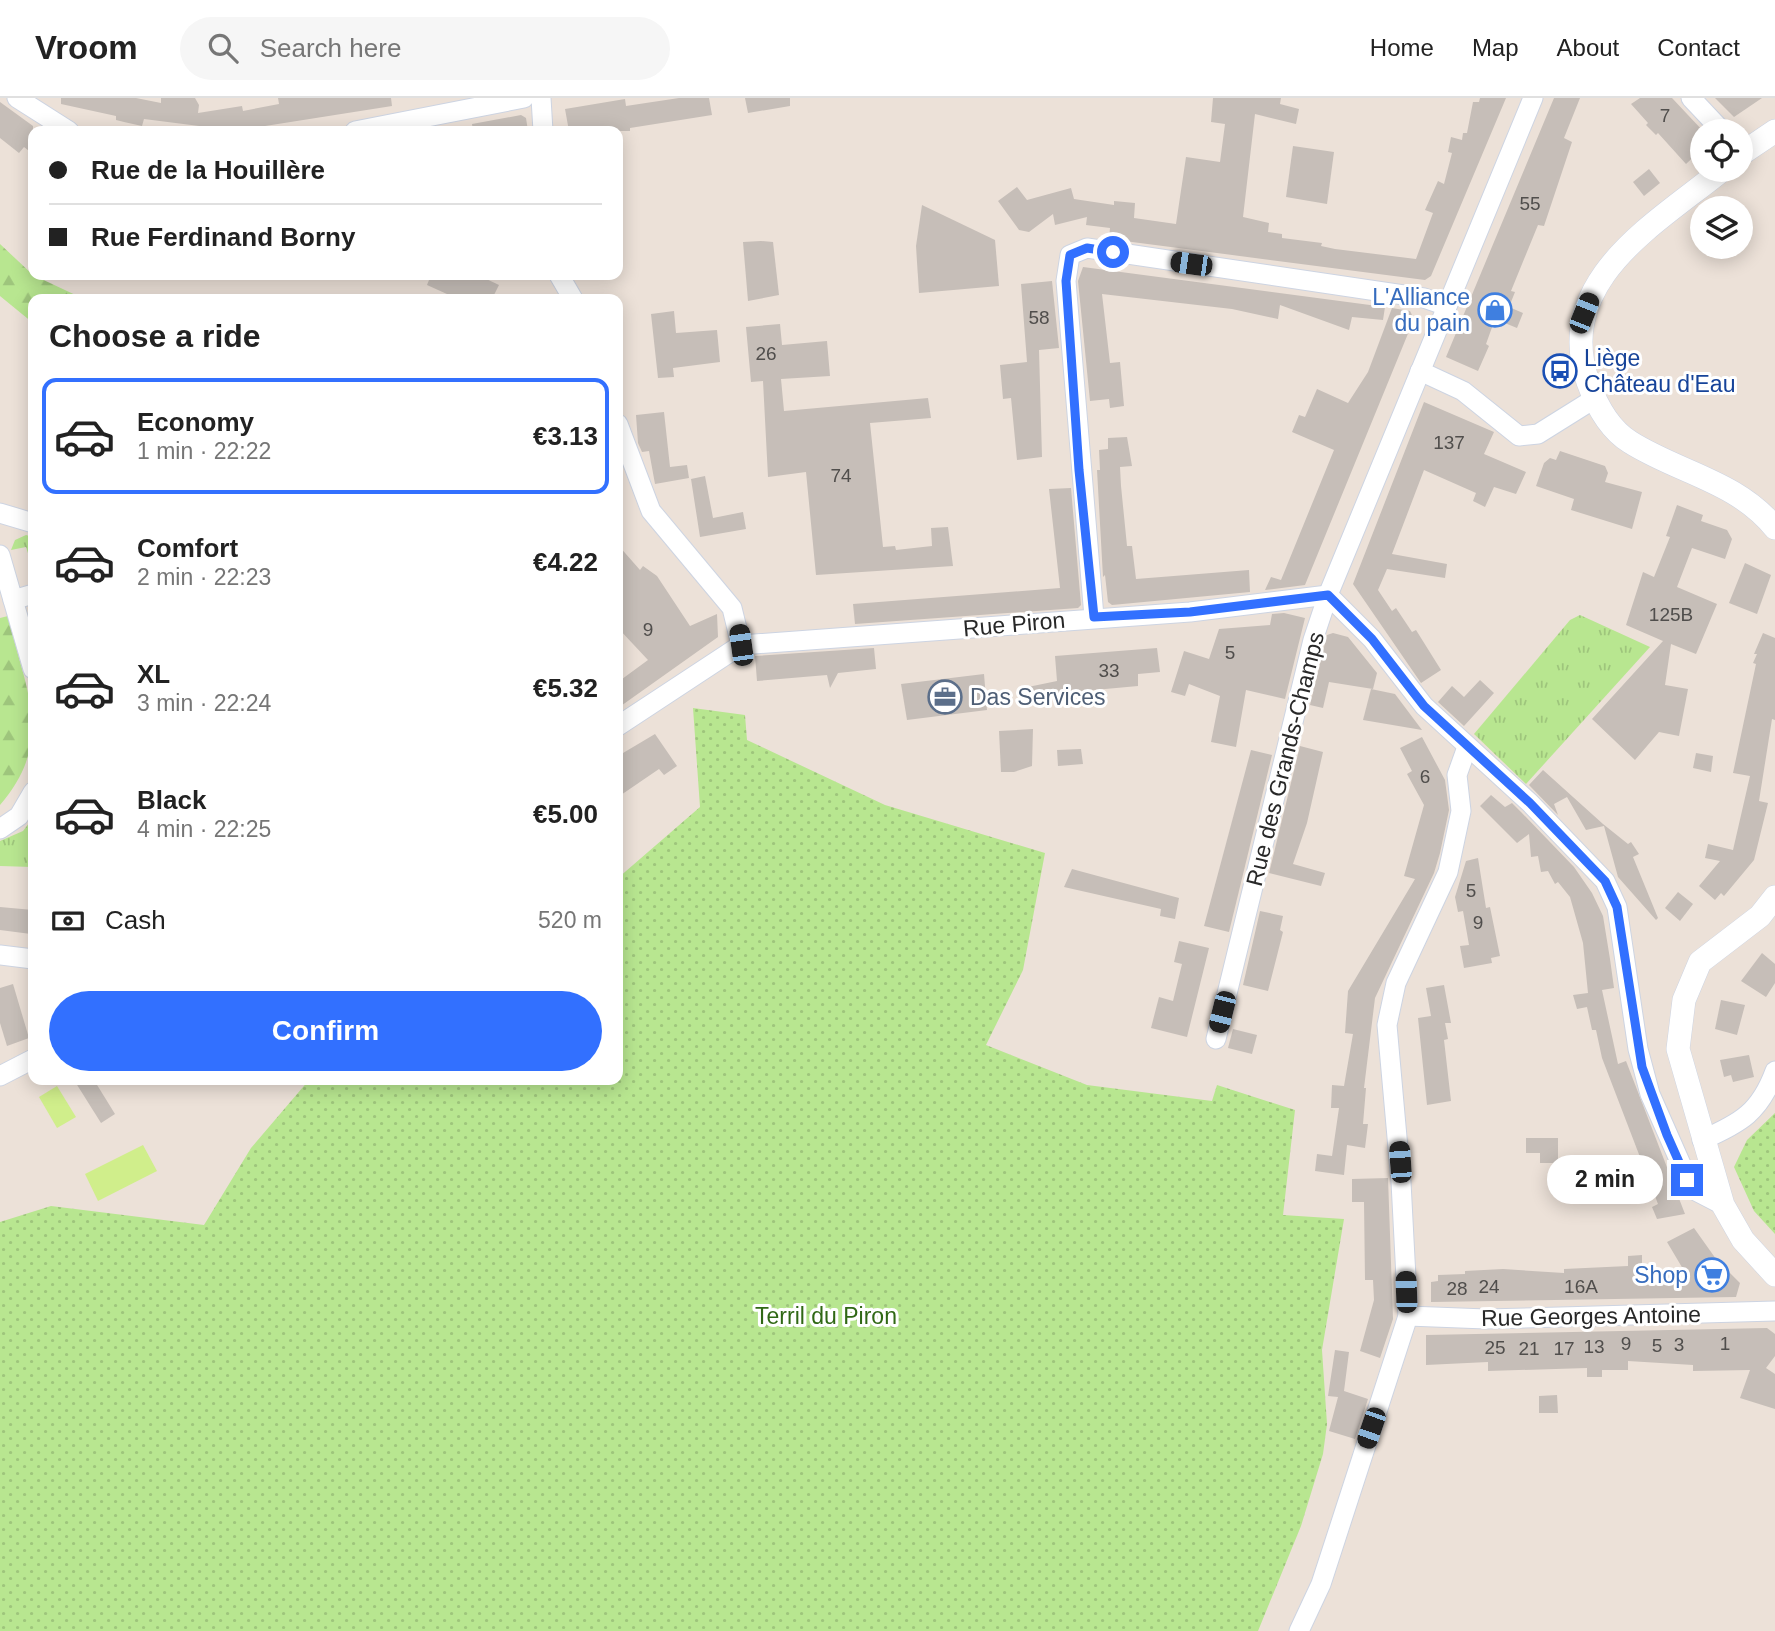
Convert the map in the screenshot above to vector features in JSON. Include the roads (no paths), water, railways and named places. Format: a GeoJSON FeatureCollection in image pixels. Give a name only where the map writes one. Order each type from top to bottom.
{"type":"FeatureCollection","features":[{"type":"Feature","properties":{"kind":"street"},"geometry":{"type":"LineString","coordinates":[[16,98],[61,126]]}},
{"type":"Feature","properties":{"kind":"street"},"geometry":{"type":"LineString","coordinates":[[417,126],[524,98]]}},
{"type":"Feature","properties":{"kind":"street"},"geometry":{"type":"LineString","coordinates":[[541,98],[543,126]]}},
{"type":"Feature","properties":{"kind":"street","name":"Rue des Grands-Champs"},"geometry":{"type":"LineString","coordinates":[[1216,1039],[1313,640],[1328,595],[1533,98]]}},
{"type":"Feature","properties":{"kind":"street"},"geometry":{"type":"LineString","coordinates":[[1691,98],[1711,119]]}},
{"type":"Feature","properties":{"kind":"street"},"geometry":{"type":"LineString","coordinates":[[1753,146],[1775,131]]}},
{"type":"Feature","properties":{"kind":"street"},"geometry":{"type":"LineString","coordinates":[[1707,182],[1625,247],[1592,294],[1584,313],[1581,342],[1584,370],[1602,414],[1627,441],[1671,464],[1719,482],[1744,499],[1775,528]]}},
{"type":"Feature","properties":{"kind":"street"},"geometry":{"type":"LineString","coordinates":[[1094,617],[1066,294],[1070,255],[1087,248],[1424,298],[1447,306]]}},
{"type":"Feature","properties":{"kind":"street"},"geometry":{"type":"LineString","coordinates":[[1420,371],[1463,391],[1519,436],[1538,434],[1594,399]]}},
{"type":"Feature","properties":{"kind":"street"},"geometry":{"type":"LineString","coordinates":[[623,437],[651,511],[732,608],[741,645],[623,723]]}},
{"type":"Feature","properties":{"kind":"street"},"geometry":{"type":"LineString","coordinates":[[0,513],[28,521]]}},
{"type":"Feature","properties":{"kind":"street"},"geometry":{"type":"LineString","coordinates":[[0,555],[28,652]]}},
{"type":"Feature","properties":{"kind":"street"},"geometry":{"type":"LineString","coordinates":[[1328,595],[1372,639],[1424,706],[1530,803],[1605,881],[1617,907],[1638,1049],[1650,1094],[1692,1189],[1723,1205]]}},
{"type":"Feature","properties":{"kind":"street","name":"Rue Piron"},"geometry":{"type":"LineString","coordinates":[[741,645],[1190,612],[1328,595]]}},
{"type":"Feature","properties":{"kind":"street"},"geometry":{"type":"LineString","coordinates":[[13,600],[28,596]]}},
{"type":"Feature","properties":{"kind":"street"},"geometry":{"type":"LineString","coordinates":[[1299,1631],[1321,1584],[1408,1316],[1401,1182],[1387,1025],[1396,984],[1448,872],[1461,811],[1457,775],[1467,747]]}},
{"type":"Feature","properties":{"kind":"street"},"geometry":{"type":"LineString","coordinates":[[0,829],[19,816],[28,801]]}},
{"type":"Feature","properties":{"kind":"street"},"geometry":{"type":"LineString","coordinates":[[1775,897],[1759,916],[1700,962],[1684,1000],[1678,1049],[1702,1140],[1723,1205],[1743,1240],[1775,1275]]}},
{"type":"Feature","properties":{"kind":"street"},"geometry":{"type":"LineString","coordinates":[[0,955],[28,958]]}},
{"type":"Feature","properties":{"kind":"street"},"geometry":{"type":"LineString","coordinates":[[0,1076],[28,1062]]}},
{"type":"Feature","properties":{"kind":"street"},"geometry":{"type":"LineString","coordinates":[[1702,1140],[1729,1128],[1761,1103],[1775,1071]]}},
{"type":"Feature","properties":{"kind":"street","name":"Rue Georges Antoine"},"geometry":{"type":"LineString","coordinates":[[1408,1316],[1486,1319],[1775,1311]]}},
{"type":"Feature","properties":{"kind":"place","name":"L'Alliance du pain"},"geometry":{"type":"Point","coordinates":[1495,310]}},
{"type":"Feature","properties":{"kind":"place","name":"Liège Château d'Eau"},"geometry":{"type":"Point","coordinates":[1560,371]}},
{"type":"Feature","properties":{"kind":"place","name":"Das Services"},"geometry":{"type":"Point","coordinates":[945,697]}},
{"type":"Feature","properties":{"kind":"place","name":"Shop"},"geometry":{"type":"Point","coordinates":[1712,1275]}},
{"type":"Feature","properties":{"kind":"park label","name":"Terril du Piron"},"geometry":{"type":"Point","coordinates":[826,1316]}}]}
